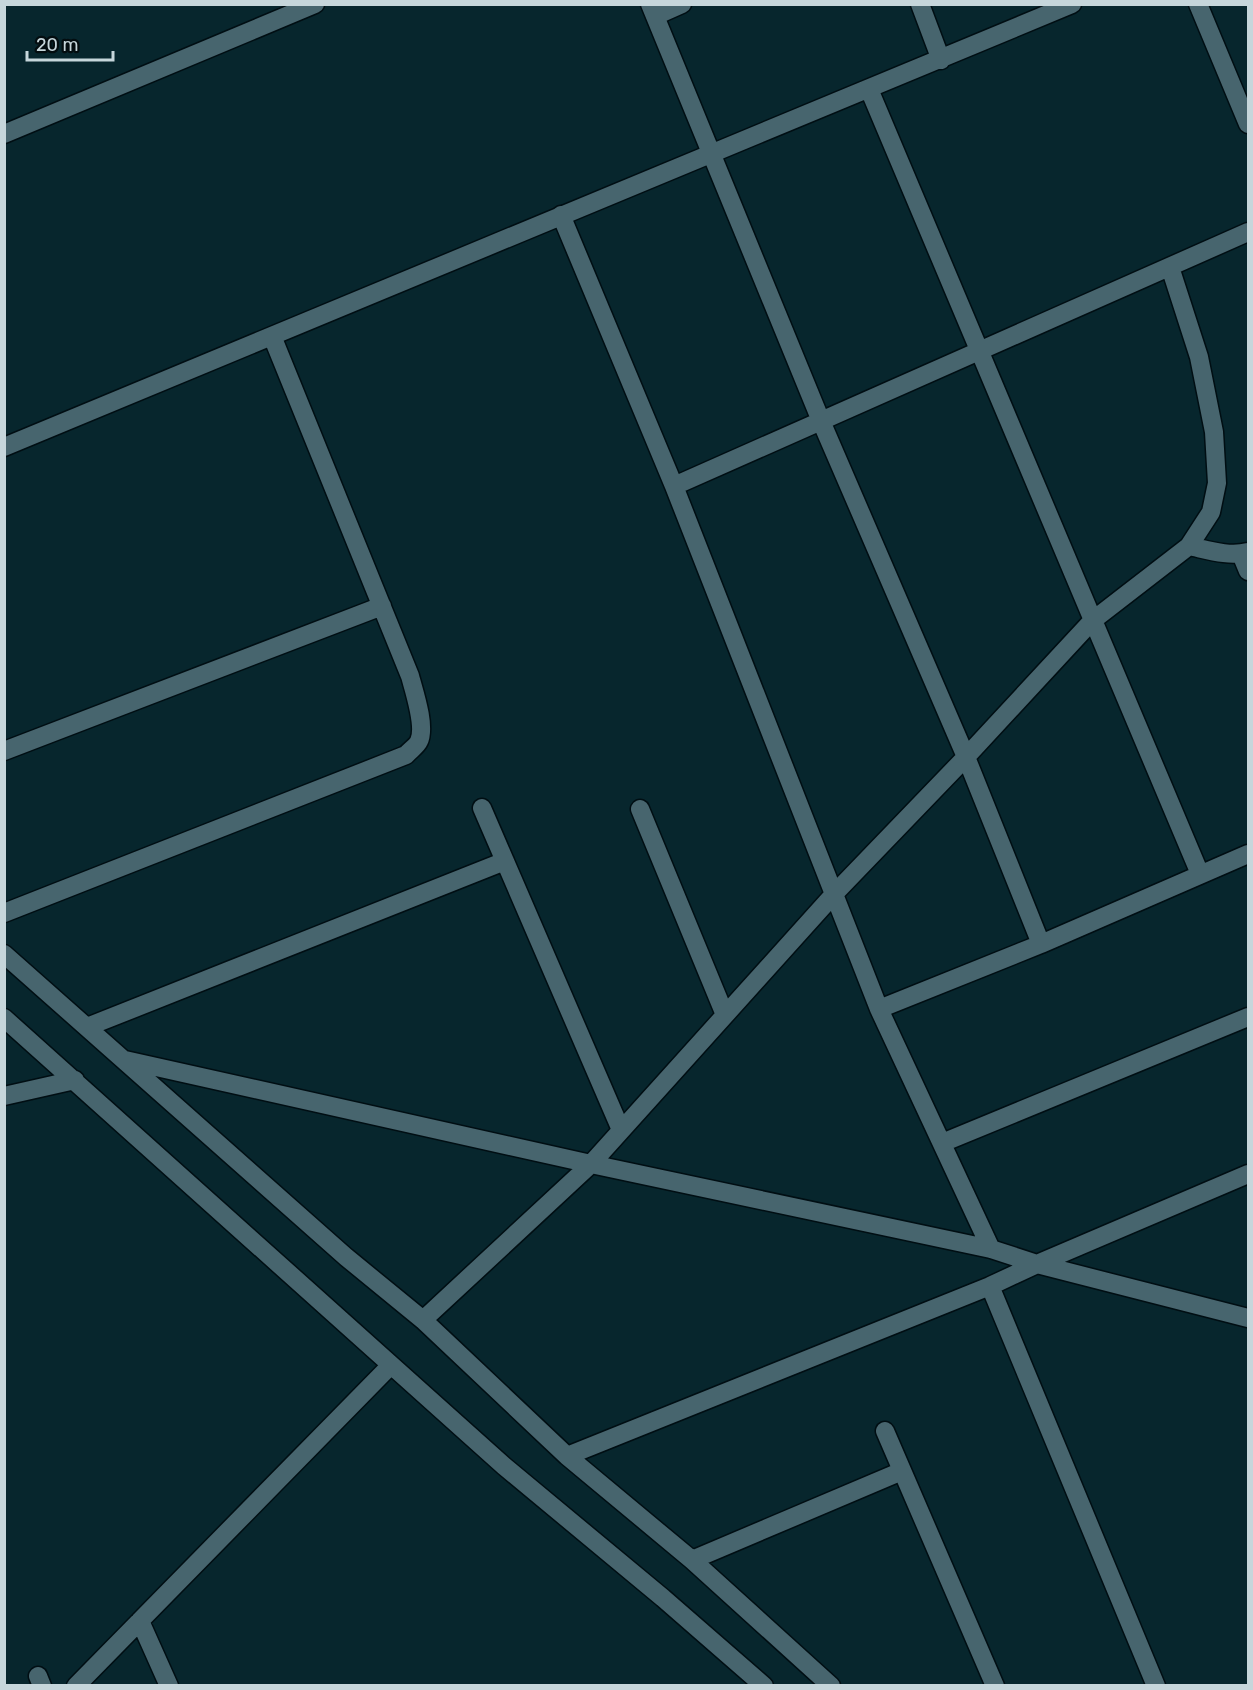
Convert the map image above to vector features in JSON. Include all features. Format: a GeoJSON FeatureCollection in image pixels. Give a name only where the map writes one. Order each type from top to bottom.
{"type":"FeatureCollection","features":[{"type":"Feature","properties":{"kind":"street"},"geometry":{"type":"LineString","coordinates":[[4,134],[315,4]]}},
{"type":"Feature","properties":{"kind":"street"},"geometry":{"type":"LineString","coordinates":[[682,4],[653,10],[821,421],[966,757],[1041,944]]}},
{"type":"Feature","properties":{"kind":"street"},"geometry":{"type":"LineString","coordinates":[[920,4],[941,60]]}},
{"type":"Feature","properties":{"kind":"street"},"geometry":{"type":"LineString","coordinates":[[4,447],[711,153],[941,60],[1071,4]]}},
{"type":"Feature","properties":{"kind":"street"},"geometry":{"type":"LineString","coordinates":[[1198,4],[1243,94],[1248,124]]}},
{"type":"Feature","properties":{"kind":"street"},"geometry":{"type":"LineString","coordinates":[[869,89],[1200,874]]}},
{"type":"Feature","properties":{"kind":"street"},"geometry":{"type":"LineString","coordinates":[[561,215],[674,486],[879,1009],[991,1249]]}},
{"type":"Feature","properties":{"kind":"street"},"geometry":{"type":"LineString","coordinates":[[674,486],[1248,232]]}},
{"type":"Feature","properties":{"kind":"street"},"geometry":{"type":"LineString","coordinates":[[423,1320],[591,1164],[835,893],[966,757],[1092,621],[1189,546],[1212,512],[1217,483],[1214,432],[1199,357],[1170,267]]}},
{"type":"Feature","properties":{"kind":"street"},"geometry":{"type":"LineString","coordinates":[[4,913],[406,755],[419,741],[419,708],[410,676],[272,336]]}},
{"type":"Feature","properties":{"kind":"street"},"geometry":{"type":"LineString","coordinates":[[1189,546],[1219,552],[1245,553],[1248,571]]}},
{"type":"Feature","properties":{"kind":"street"},"geometry":{"type":"LineString","coordinates":[[4,751],[382,606]]}},
{"type":"Feature","properties":{"kind":"street"},"geometry":{"type":"LineString","coordinates":[[482,808],[621,1130]]}},
{"type":"Feature","properties":{"kind":"street"},"geometry":{"type":"LineString","coordinates":[[640,809],[725,1015]]}},
{"type":"Feature","properties":{"kind":"street"},"geometry":{"type":"LineString","coordinates":[[879,1009],[1041,944],[1248,854]]}},
{"type":"Feature","properties":{"kind":"street"},"geometry":{"type":"LineString","coordinates":[[87,1027],[505,861]]}},
{"type":"Feature","properties":{"kind":"street"},"geometry":{"type":"LineString","coordinates":[[4,954],[346,1257],[423,1320],[567,1456],[692,1560],[831,1686]]}},
{"type":"Feature","properties":{"kind":"street"},"geometry":{"type":"LineString","coordinates":[[942,1143],[1248,1017]]}},
{"type":"Feature","properties":{"kind":"street"},"geometry":{"type":"LineString","coordinates":[[4,1018],[504,1466],[663,1598],[764,1686]]}},
{"type":"Feature","properties":{"kind":"street"},"geometry":{"type":"LineString","coordinates":[[124,1060],[591,1164],[991,1249],[1037,1264],[1248,1318]]}},
{"type":"Feature","properties":{"kind":"street"},"geometry":{"type":"LineString","coordinates":[[4,1096],[75,1080]]}},
{"type":"Feature","properties":{"kind":"street"},"geometry":{"type":"LineString","coordinates":[[567,1456],[990,1286],[1248,1174]]}},
{"type":"Feature","properties":{"kind":"street"},"geometry":{"type":"LineString","coordinates":[[990,1286],[1156,1686]]}},
{"type":"Feature","properties":{"kind":"street"},"geometry":{"type":"LineString","coordinates":[[75,1686],[391,1365]]}},
{"type":"Feature","properties":{"kind":"street"},"geometry":{"type":"LineString","coordinates":[[885,1431],[995,1686]]}},
{"type":"Feature","properties":{"kind":"street"},"geometry":{"type":"LineString","coordinates":[[692,1560],[902,1471]]}},
{"type":"Feature","properties":{"kind":"street"},"geometry":{"type":"LineString","coordinates":[[140,1621],[169,1686]]}}]}
